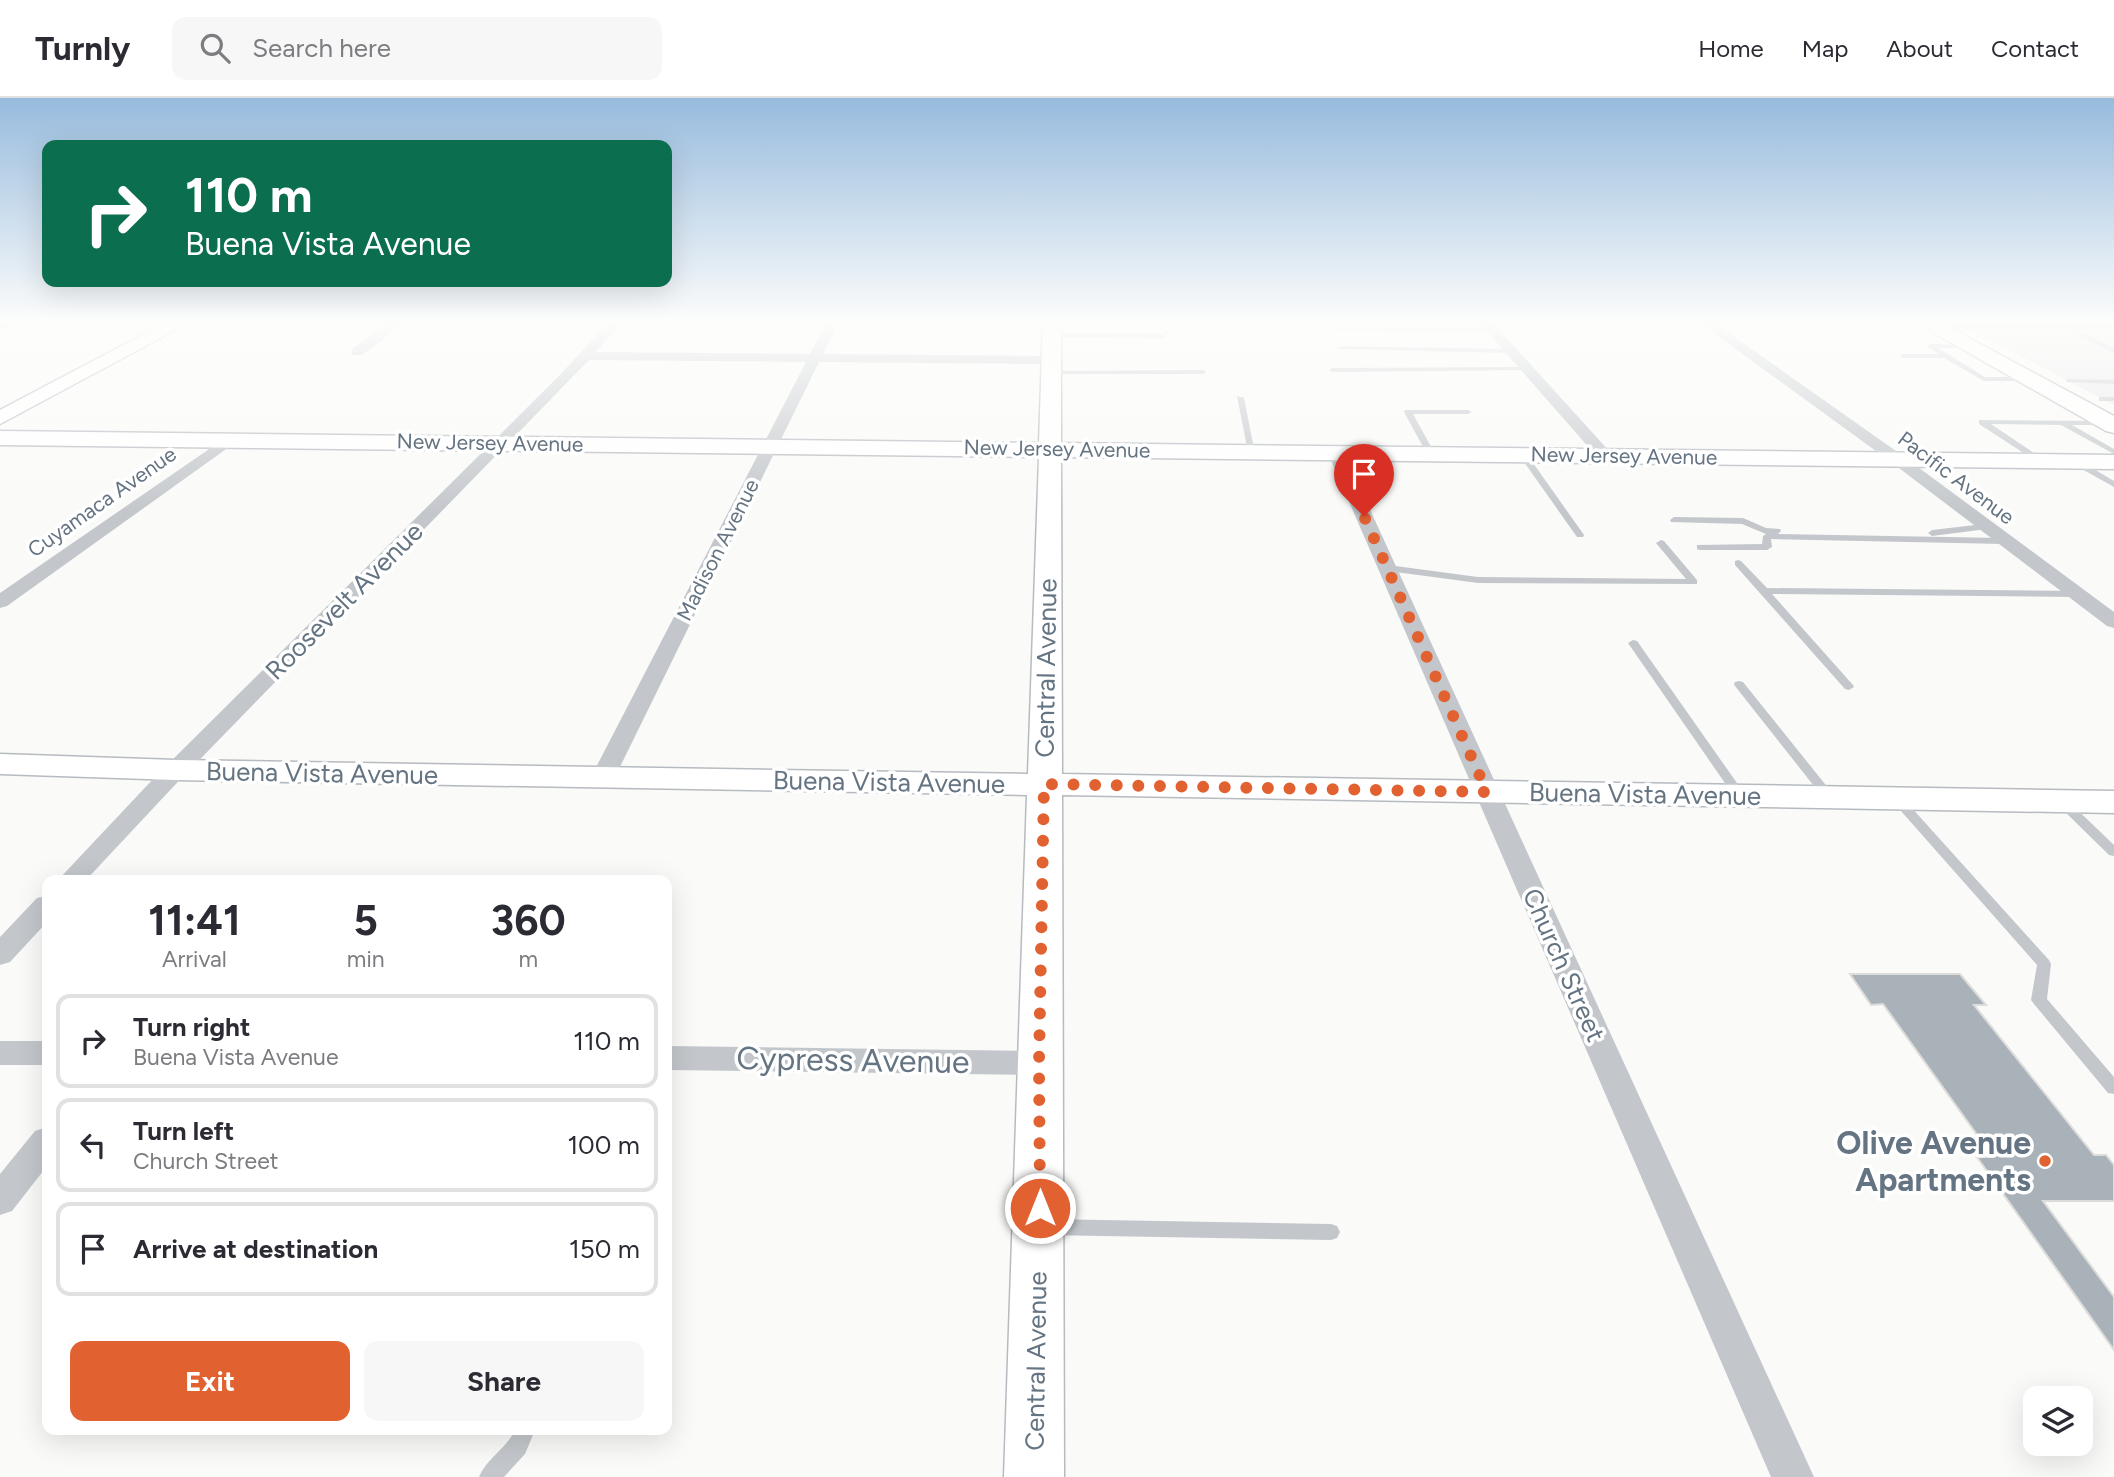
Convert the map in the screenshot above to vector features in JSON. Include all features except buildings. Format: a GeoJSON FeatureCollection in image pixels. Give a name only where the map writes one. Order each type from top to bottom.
{"type":"FeatureCollection","features":[{"type":"Feature","properties":{"kind":"main road"},"geometry":{"type":"LineString","coordinates":[[2048,385],[2111,406]]}},
{"type":"Feature","properties":{"kind":"main road"},"geometry":{"type":"LineString","coordinates":[[2075,385],[2111,406]]}},
{"type":"Feature","properties":{"kind":"street"},"geometry":{"type":"LineString","coordinates":[[0,418],[62,385]]}},
{"type":"Feature","properties":{"kind":"street","name":"Roosevelt Avenue"},"geometry":{"type":"LineString","coordinates":[[76,875],[176,770],[557,385]]}},
{"type":"Feature","properties":{"kind":"street","name":"Madison Avenue"},"geometry":{"type":"LineString","coordinates":[[603,778],[801,385]]}},
{"type":"Feature","properties":{"kind":"street","name":"Central Avenue"},"geometry":{"type":"LineString","coordinates":[[1034,1477],[1050,385]]}},
{"type":"Feature","properties":{"kind":"street"},"geometry":{"type":"LineString","coordinates":[[1541,385],[1605,456]]}},
{"type":"Feature","properties":{"kind":"street","name":"Pacific Avenue"},"geometry":{"type":"LineString","coordinates":[[1793,385],[1897,459],[1984,527],[2114,622]]}},
{"type":"Feature","properties":{"kind":"street","name":"New Jersey Avenue"},"geometry":{"type":"LineString","coordinates":[[0,438],[2073,461],[2107,469]]}},
{"type":"Feature","properties":{"kind":"street","name":"Cuyamaca Avenue"},"geometry":{"type":"LineString","coordinates":[[0,602],[231,439]]}},
{"type":"Feature","properties":{"kind":"street","name":"Church Street"},"geometry":{"type":"LineString","coordinates":[[1336,453],[1793,1477]]}},
{"type":"Feature","properties":{"kind":"street","name":"Buena Vista Avenue"},"geometry":{"type":"LineString","coordinates":[[0,764],[603,778],[2114,802]]}},
{"type":"Feature","properties":{"kind":"street"},"geometry":{"type":"LineString","coordinates":[[0,955],[42,910]]}},
{"type":"Feature","properties":{"kind":"street"},"geometry":{"type":"LineString","coordinates":[[0,1053],[42,1053]]}},
{"type":"Feature","properties":{"kind":"street","name":"Cypress Avenue"},"geometry":{"type":"LineString","coordinates":[[672,1058],[1039,1063]]}},
{"type":"Feature","properties":{"kind":"street"},"geometry":{"type":"LineString","coordinates":[[0,1200],[42,1147]]}},
{"type":"Feature","properties":{"kind":"lane"},"geometry":{"type":"LineString","coordinates":[[1240,398],[1252,452]]}},
{"type":"Feature","properties":{"kind":"lane"},"geometry":{"type":"LineString","coordinates":[[2042,461],[1982,422],[2063,422],[2111,406]]}},
{"type":"Feature","properties":{"kind":"lane"},"geometry":{"type":"LineString","coordinates":[[1431,454],[1408,412],[1468,412]]}},
{"type":"Feature","properties":{"kind":"lane"},"geometry":{"type":"LineString","coordinates":[[2063,422],[2114,452]]}},
{"type":"Feature","properties":{"kind":"lane"},"geometry":{"type":"LineString","coordinates":[[1523,455],[1580,535]]}},
{"type":"Feature","properties":{"kind":"lane"},"geometry":{"type":"LineString","coordinates":[[2107,469],[2114,477]]}},
{"type":"Feature","properties":{"kind":"lane"},"geometry":{"type":"LineString","coordinates":[[2107,469],[2114,485]]}},
{"type":"Feature","properties":{"kind":"lane"},"geometry":{"type":"LineString","coordinates":[[1674,520],[1743,521],[1765,531],[1930,533],[1984,527]]}},
{"type":"Feature","properties":{"kind":"lane"},"geometry":{"type":"LineString","coordinates":[[1700,547],[1767,547],[1767,537],[2003,541]]}},
{"type":"Feature","properties":{"kind":"lane"},"geometry":{"type":"LineString","coordinates":[[1388,568],[1478,580],[1694,582],[1661,543]]}},
{"type":"Feature","properties":{"kind":"lane"},"geometry":{"type":"LineString","coordinates":[[1738,563],[1849,687]]}},
{"type":"Feature","properties":{"kind":"lane"},"geometry":{"type":"LineString","coordinates":[[1764,591],[2076,594]]}},
{"type":"Feature","properties":{"kind":"lane"},"geometry":{"type":"LineString","coordinates":[[1633,643],[1740,796]]}},
{"type":"Feature","properties":{"kind":"lane"},"geometry":{"type":"LineString","coordinates":[[1739,684],[1829,797]]}},
{"type":"Feature","properties":{"kind":"lane"},"geometry":{"type":"LineString","coordinates":[[1897,799],[2044,964],[2039,1000],[2114,1088]]}},
{"type":"Feature","properties":{"kind":"lane"},"geometry":{"type":"LineString","coordinates":[[2062,801],[2114,852]]}},
{"type":"Feature","properties":{"kind":"lane"},"geometry":{"type":"LineString","coordinates":[[1039,1227],[1331,1232]]}},
{"type":"Feature","properties":{"kind":"lane"},"geometry":{"type":"LineString","coordinates":[[490,1477],[518,1447],[523,1435]]}},
{"type":"Feature","properties":{"kind":"shaded area"},"geometry":{"type":"Polygon","coordinates":[[[2076,385],[2114,385],[2114,405],[2076,385]]]}},
{"type":"Feature","properties":{"kind":"place","name":"Olive Avenue Apartments"},"geometry":{"type":"Point","coordinates":[2045,1161]}},
{"type":"Feature","properties":{"kind":"route"},"geometry":{"type":"LineString","coordinates":[[1040,1208],[1039,1063],[1044,784],[1487,792],[1364,516]]}}]}
